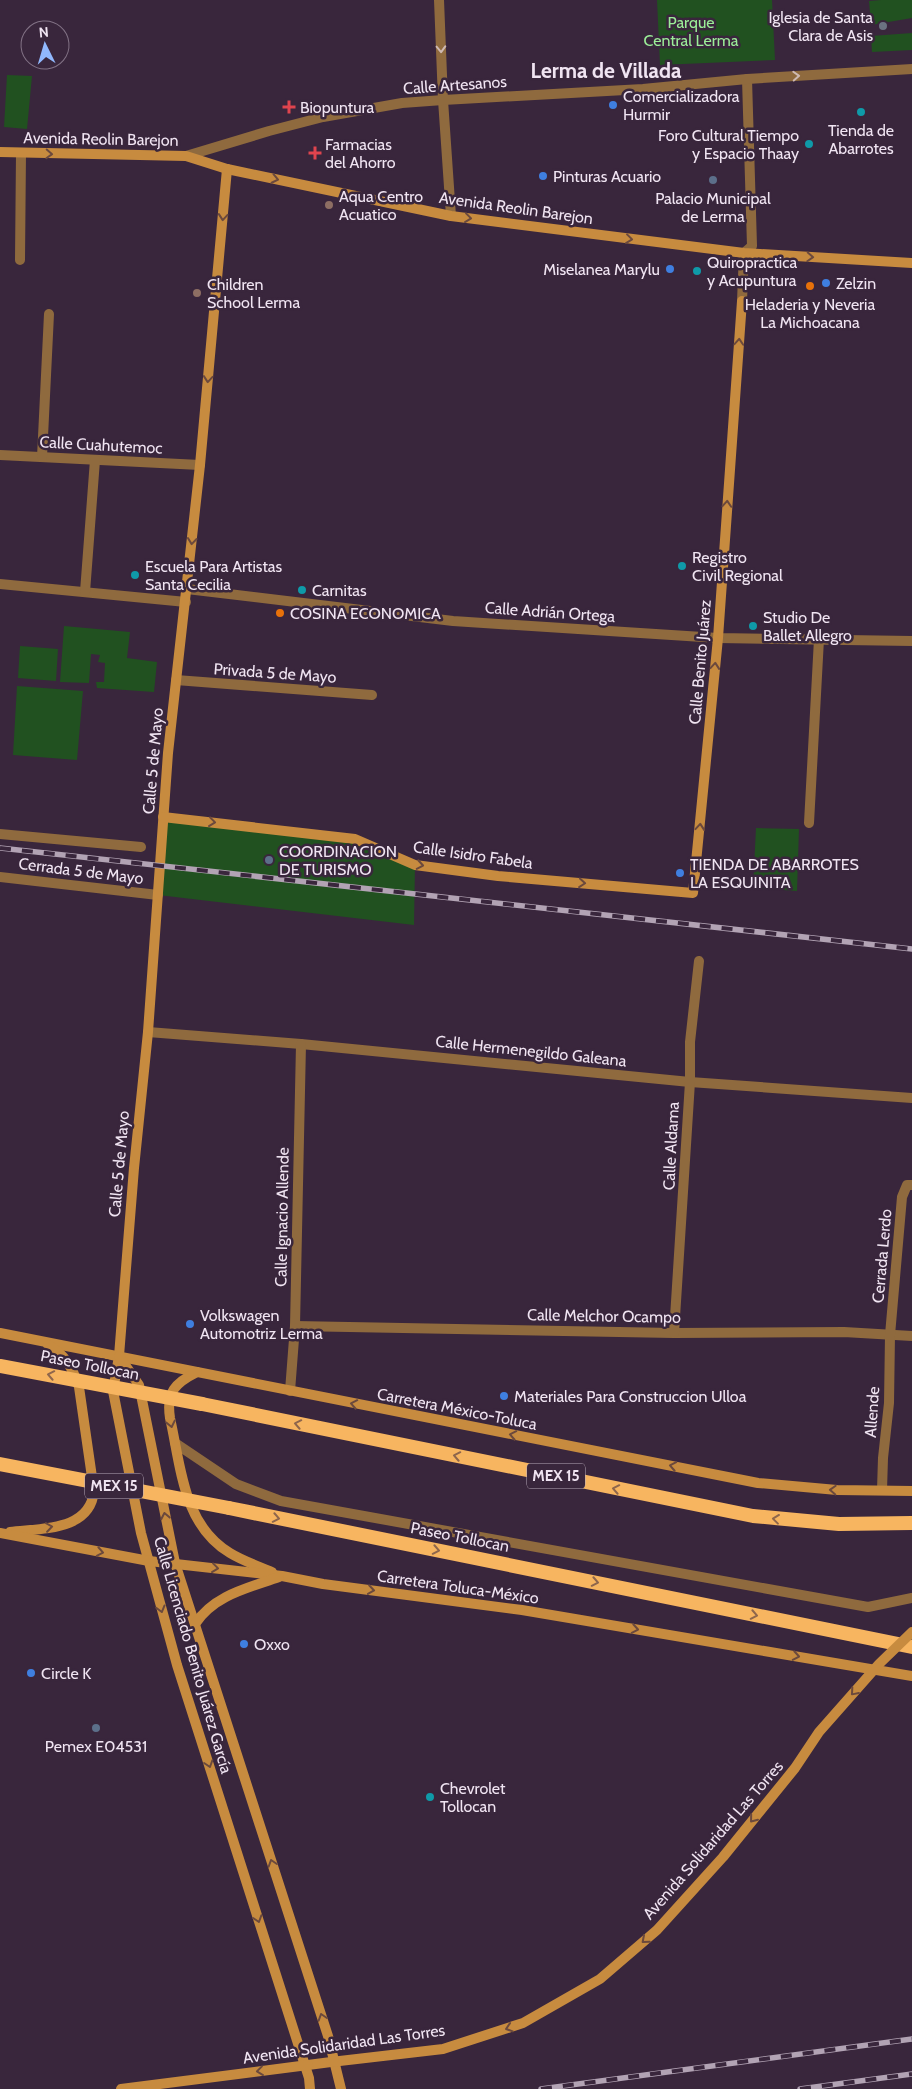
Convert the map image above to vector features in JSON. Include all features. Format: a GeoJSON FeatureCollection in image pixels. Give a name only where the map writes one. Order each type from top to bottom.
{"type":"FeatureCollection","features":[{"type":"Feature","properties":{"kind":"highway","name":"Paseo Tollocan"},"geometry":{"type":"LineString","coordinates":[[0,1366],[202,1404],[753,1516],[840,1524],[912,1522]]}},
{"type":"Feature","properties":{"kind":"highway","name":"Paseo Tollocan"},"geometry":{"type":"LineString","coordinates":[[0,1464],[228,1508],[912,1647]]}},
{"type":"Feature","properties":{"kind":"main road","name":"Avenida Reolin Barejon"},"geometry":{"type":"LineString","coordinates":[[0,152],[186,156],[227,169],[451,216],[744,253],[912,263]]}},
{"type":"Feature","properties":{"kind":"main road","name":"Calle 5 de Mayo"},"geometry":{"type":"LineString","coordinates":[[119,1356],[134,1168],[148,1032],[163,817],[200,465],[227,169]]}},
{"type":"Feature","properties":{"kind":"main road","name":"Calle Benito Juárez"},"geometry":{"type":"LineString","coordinates":[[693,893],[718,638],[742,301]]}},
{"type":"Feature","properties":{"kind":"main road","name":"Calle Isidro Fabela"},"geometry":{"type":"LineString","coordinates":[[163,817],[354,839],[415,865],[498,876],[693,893]]}},
{"type":"Feature","properties":{"kind":"main road","name":"Carretera México-Toluca"},"geometry":{"type":"LineString","coordinates":[[0,1333],[758,1483],[837,1490],[912,1491]]}},
{"type":"Feature","properties":{"kind":"main road"},"geometry":{"type":"LineString","coordinates":[[0,1533],[68,1524],[84,1515],[93,1500],[94,1491],[79,1386],[67,1360],[45,1343]]}},
{"type":"Feature","properties":{"kind":"main road","name":"Calle Licenciado Benito Juárez García"},"geometry":{"type":"LineString","coordinates":[[119,1356],[113,1391],[141,1533],[177,1665],[310,2089]]}},
{"type":"Feature","properties":{"kind":"main road","name":"Calle Licenciado Benito Juárez García"},"geometry":{"type":"LineString","coordinates":[[119,1356],[139,1385],[175,1563],[328,2036],[341,2089]]}},
{"type":"Feature","properties":{"kind":"main road"},"geometry":{"type":"LineString","coordinates":[[197,1372],[183,1379],[170,1396],[170,1418],[175,1443],[188,1500],[196,1520],[210,1538],[231,1554],[282,1576]]}},
{"type":"Feature","properties":{"kind":"main road","name":"Carretera Toluca-México"},"geometry":{"type":"LineString","coordinates":[[0,1533],[149,1562],[175,1563],[282,1576],[322,1584],[522,1610],[912,1676]]}},
{"type":"Feature","properties":{"kind":"main road"},"geometry":{"type":"LineString","coordinates":[[195,1624],[202,1614],[236,1591],[282,1576]]}},
{"type":"Feature","properties":{"kind":"main road","name":"Avenida Solidaridad Las Torres"},"geometry":{"type":"LineString","coordinates":[[121,2089],[443,2049],[523,2023],[600,1979],[657,1930],[723,1856],[795,1768],[826,1725],[879,1664],[912,1632]]}},
{"type":"Feature","properties":{"kind":"street"},"geometry":{"type":"LineString","coordinates":[[439,0],[443,100],[451,216]]}},
{"type":"Feature","properties":{"kind":"street","name":"Calle Artesanos"},"geometry":{"type":"LineString","coordinates":[[186,156],[323,117],[402,103],[643,89],[747,78],[912,69]]}},
{"type":"Feature","properties":{"kind":"street","name":"Calle Benito Juárez"},"geometry":{"type":"LineString","coordinates":[[742,301],[744,253],[752,246],[747,78]]}},
{"type":"Feature","properties":{"kind":"street"},"geometry":{"type":"LineString","coordinates":[[20,260],[21,152]]}},
{"type":"Feature","properties":{"kind":"street"},"geometry":{"type":"LineString","coordinates":[[42,457],[49,314]]}},
{"type":"Feature","properties":{"kind":"street","name":"Calle Cuahutemoc"},"geometry":{"type":"LineString","coordinates":[[0,456],[200,465]]}},
{"type":"Feature","properties":{"kind":"street"},"geometry":{"type":"LineString","coordinates":[[85,592],[95,460]]}},
{"type":"Feature","properties":{"kind":"street"},"geometry":{"type":"LineString","coordinates":[[0,584],[186,602]]}},
{"type":"Feature","properties":{"kind":"street","name":"Calle Adrián Ortega"},"geometry":{"type":"LineString","coordinates":[[187,589],[453,621],[718,638],[912,641]]}},
{"type":"Feature","properties":{"kind":"street"},"geometry":{"type":"LineString","coordinates":[[809,823],[819,639]]}},
{"type":"Feature","properties":{"kind":"street","name":"Privada 5 de Mayo"},"geometry":{"type":"LineString","coordinates":[[176,680],[372,695]]}},
{"type":"Feature","properties":{"kind":"street"},"geometry":{"type":"LineString","coordinates":[[0,834],[141,846]]}},
{"type":"Feature","properties":{"kind":"street","name":"Cerrada 5 de Mayo"},"geometry":{"type":"LineString","coordinates":[[0,877],[158,895]]}},
{"type":"Feature","properties":{"kind":"street","name":"Calle Aldama"},"geometry":{"type":"LineString","coordinates":[[674,1332],[690,1082],[690,1042],[699,961]]}},
{"type":"Feature","properties":{"kind":"street","name":"Calle Hermenegildo Galeana"},"geometry":{"type":"LineString","coordinates":[[148,1032],[301,1044],[690,1082],[912,1098]]}},
{"type":"Feature","properties":{"kind":"street","name":"Calle Ignacio Allende"},"geometry":{"type":"LineString","coordinates":[[290,1391],[295,1326],[301,1044]]}},
{"type":"Feature","properties":{"kind":"street","name":"Cerrada Lerdo"},"geometry":{"type":"LineString","coordinates":[[890,1335],[902,1197],[907,1185],[912,1185]]}},
{"type":"Feature","properties":{"kind":"street","name":"Calle Melchor Ocampo"},"geometry":{"type":"LineString","coordinates":[[295,1326],[674,1332],[844,1332],[912,1336]]}},
{"type":"Feature","properties":{"kind":"street","name":"Allende"},"geometry":{"type":"LineString","coordinates":[[882,1490],[889,1404],[890,1335]]}},
{"type":"Feature","properties":{"kind":"street"},"geometry":{"type":"LineString","coordinates":[[175,1443],[236,1484],[281,1501],[868,1607],[912,1598]]}},
{"type":"Feature","properties":{"kind":"green space","name":"Parque Central Lerma"},"geometry":{"type":"Polygon","coordinates":[[[657,0],[772,0],[775,60],[660,65],[657,0]]]}},
{"type":"Feature","properties":{"kind":"green space"},"geometry":{"type":"Polygon","coordinates":[[[912,0],[912,18],[871,25],[869,1],[912,0]]]}},
{"type":"Feature","properties":{"kind":"green space"},"geometry":{"type":"Polygon","coordinates":[[[912,33],[912,50],[872,52],[871,36],[912,33]]]}},
{"type":"Feature","properties":{"kind":"green space"},"geometry":{"type":"Polygon","coordinates":[[[7,75],[32,76],[27,129],[4,127],[7,75]]]}},
{"type":"Feature","properties":{"kind":"green space"},"geometry":{"type":"Polygon","coordinates":[[[64,626],[130,632],[127,658],[157,662],[154,692],[97,688],[96,682],[104,682],[105,663],[98,662],[100,655],[91,654],[89,683],[60,682],[64,626]]]}},
{"type":"Feature","properties":{"kind":"green space"},"geometry":{"type":"Polygon","coordinates":[[[20,646],[58,649],[56,681],[18,678],[20,646]]]}},
{"type":"Feature","properties":{"kind":"green space"},"geometry":{"type":"Polygon","coordinates":[[[17,686],[83,691],[77,760],[13,755],[17,686]]]}},
{"type":"Feature","properties":{"kind":"green space"},"geometry":{"type":"Polygon","coordinates":[[[163,817],[355,839],[415,865],[414,925],[158,895],[163,817]]]}},
{"type":"Feature","properties":{"kind":"green space"},"geometry":{"type":"Polygon","coordinates":[[[756,828],[799,829],[797,891],[753,888],[756,828]]]}},
{"type":"Feature","properties":{"kind":"railway"},"geometry":{"type":"LineString","coordinates":[[0,848],[912,949]]}},
{"type":"Feature","properties":{"kind":"railway"},"geometry":{"type":"LineString","coordinates":[[541,2089],[912,2039]]}},
{"type":"Feature","properties":{"kind":"railway"},"geometry":{"type":"LineString","coordinates":[[800,2089],[912,2074]]}},
{"type":"Feature","properties":{"kind":"place","name":"Iglesia de Santa Clara de Asis"},"geometry":{"type":"Point","coordinates":[883,26]}},
{"type":"Feature","properties":{"kind":"place","name":"Comercializadora Hurmir"},"geometry":{"type":"Point","coordinates":[613,105]}},
{"type":"Feature","properties":{"kind":"place","name":"Biopuntura"},"geometry":{"type":"Point","coordinates":[289,107]}},
{"type":"Feature","properties":{"kind":"place","name":"Tienda de Abarrotes"},"geometry":{"type":"Point","coordinates":[861,112]}},
{"type":"Feature","properties":{"kind":"place","name":"Foro Cultural Tiempo y Espacio Thaay"},"geometry":{"type":"Point","coordinates":[809,144]}},
{"type":"Feature","properties":{"kind":"place","name":"Farmacias del Ahorro"},"geometry":{"type":"Point","coordinates":[315,153]}},
{"type":"Feature","properties":{"kind":"place","name":"Pinturas Acuario"},"geometry":{"type":"Point","coordinates":[543,176]}},
{"type":"Feature","properties":{"kind":"place","name":"Palacio Municipal de Lerma"},"geometry":{"type":"Point","coordinates":[713,180]}},
{"type":"Feature","properties":{"kind":"place","name":"Aqua Centro Acuatico"},"geometry":{"type":"Point","coordinates":[329,205]}},
{"type":"Feature","properties":{"kind":"place","name":"Miselanea Marylu"},"geometry":{"type":"Point","coordinates":[670,269]}},
{"type":"Feature","properties":{"kind":"place","name":"Quiropractica y Acupuntura"},"geometry":{"type":"Point","coordinates":[697,271]}},
{"type":"Feature","properties":{"kind":"place","name":"Zelzin"},"geometry":{"type":"Point","coordinates":[826,283]}},
{"type":"Feature","properties":{"kind":"place","name":"Heladeria y Neveria La Michoacana"},"geometry":{"type":"Point","coordinates":[810,286]}},
{"type":"Feature","properties":{"kind":"place","name":"Children School Lerma"},"geometry":{"type":"Point","coordinates":[197,293]}},
{"type":"Feature","properties":{"kind":"place","name":"Registro Civil Regional"},"geometry":{"type":"Point","coordinates":[682,566]}},
{"type":"Feature","properties":{"kind":"place","name":"Escuela Para Artistas Santa Cecilia"},"geometry":{"type":"Point","coordinates":[135,575]}},
{"type":"Feature","properties":{"kind":"place","name":"Carnitas"},"geometry":{"type":"Point","coordinates":[302,590]}},
{"type":"Feature","properties":{"kind":"place","name":"COSINA ECONOMICA"},"geometry":{"type":"Point","coordinates":[280,613]}},
{"type":"Feature","properties":{"kind":"place","name":"Studio De Ballet Allegro"},"geometry":{"type":"Point","coordinates":[753,626]}},
{"type":"Feature","properties":{"kind":"place","name":"COORDINACION DE TURISMO"},"geometry":{"type":"Point","coordinates":[269,860]}},
{"type":"Feature","properties":{"kind":"place","name":"TIENDA DE ABARROTES LA ESQUINITA"},"geometry":{"type":"Point","coordinates":[680,873]}},
{"type":"Feature","properties":{"kind":"place","name":"Volkswagen Automotriz Lerma"},"geometry":{"type":"Point","coordinates":[190,1324]}},
{"type":"Feature","properties":{"kind":"place","name":"Materiales Para Construccion Ulloa"},"geometry":{"type":"Point","coordinates":[504,1396]}},
{"type":"Feature","properties":{"kind":"place","name":"Oxxo"},"geometry":{"type":"Point","coordinates":[244,1644]}},
{"type":"Feature","properties":{"kind":"place","name":"Circle K"},"geometry":{"type":"Point","coordinates":[31,1673]}},
{"type":"Feature","properties":{"kind":"place","name":"Pemex E04531"},"geometry":{"type":"Point","coordinates":[96,1728]}},
{"type":"Feature","properties":{"kind":"place","name":"Chevrolet Tollocan"},"geometry":{"type":"Point","coordinates":[430,1797]}},
{"type":"Feature","properties":{"kind":"district","name":"Lerma de Villada"},"geometry":{"type":"Point","coordinates":[606,70]}}]}
